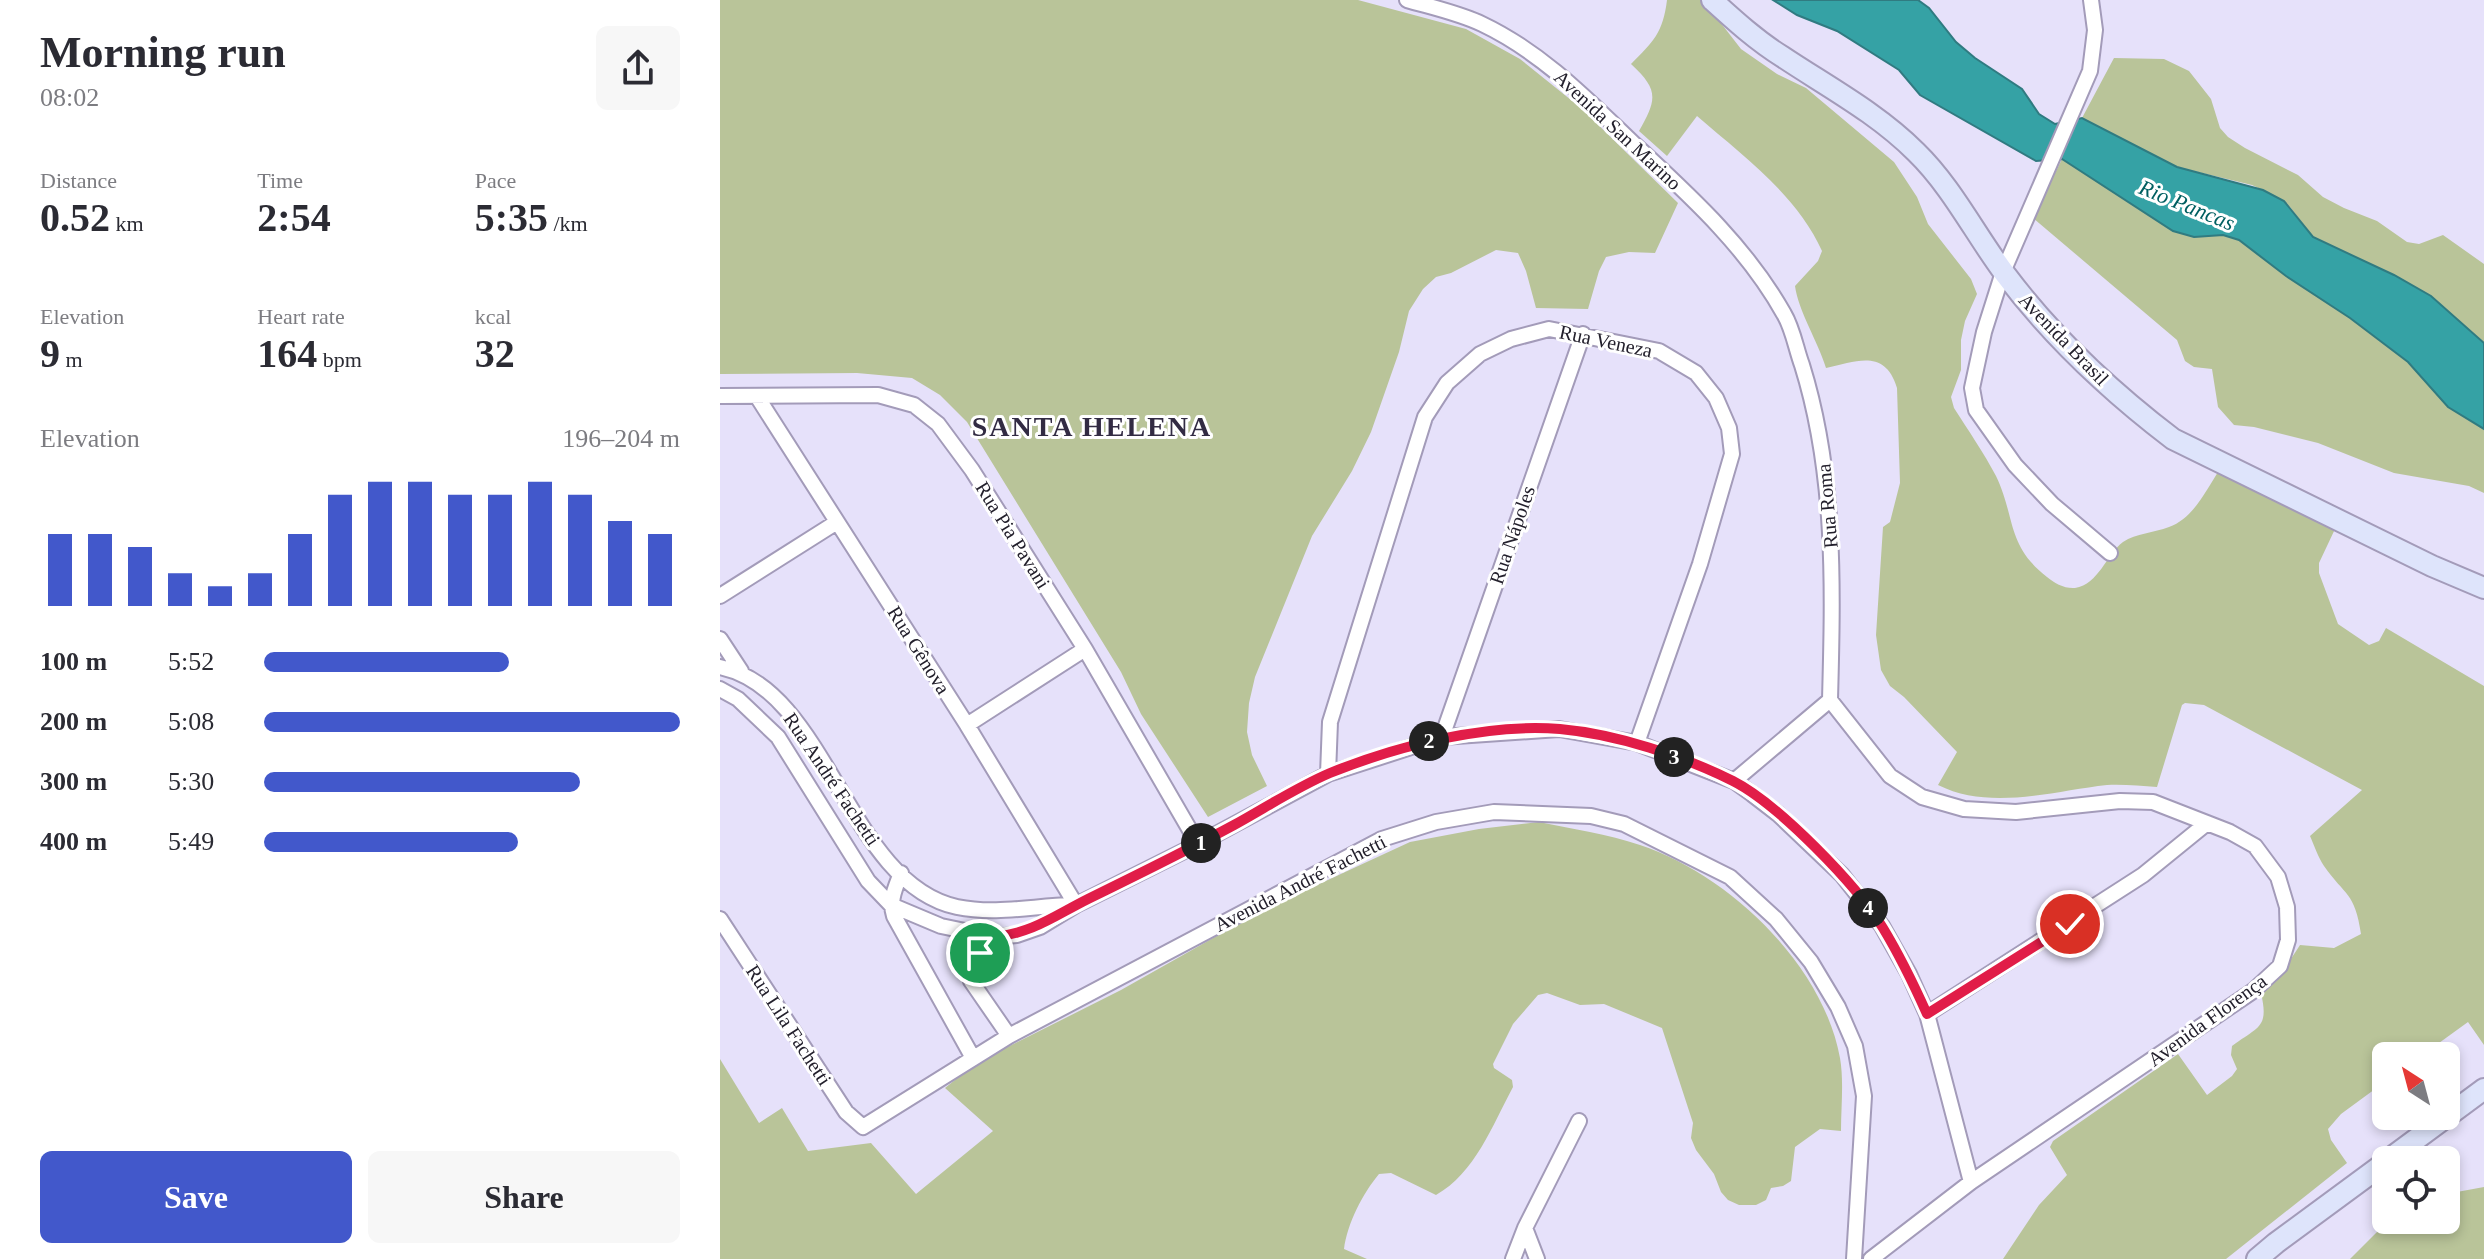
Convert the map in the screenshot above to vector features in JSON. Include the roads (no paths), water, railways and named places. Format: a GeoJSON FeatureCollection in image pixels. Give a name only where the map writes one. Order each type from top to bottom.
{"type":"FeatureCollection","features":[{"type":"Feature","properties":{"kind":"main road","name":"Avenida Brasil"},"geometry":{"type":"LineString","coordinates":[[1712,0],[1779,55],[1892,129],[1918,153],[2044,324],[2138,413],[2173,439],[2432,566],[2484,588]]}},
{"type":"Feature","properties":{"kind":"main road"},"geometry":{"type":"LineString","coordinates":[[2407,1146],[2484,1089]]}},
{"type":"Feature","properties":{"kind":"main road"},"geometry":{"type":"LineString","coordinates":[[2257,1259],[2372,1172]]}},
{"type":"Feature","properties":{"kind":"street","name":"Avenida San Marino"},"geometry":{"type":"LineString","coordinates":[[1407,0],[1480,23],[1524,48],[1585,95],[1742,251],[1786,316]]}},
{"type":"Feature","properties":{"kind":"street"},"geometry":{"type":"LineString","coordinates":[[2091,0],[2095,30],[2090,71],[2003,272],[1984,332],[1972,388],[1976,410],[2015,465],[2052,504],[2110,553]]}},
{"type":"Feature","properties":{"kind":"street","name":"Rua Roma"},"geometry":{"type":"LineString","coordinates":[[1786,316],[1819,429],[1829,500],[1833,589],[1830,700]]}},
{"type":"Feature","properties":{"kind":"street","name":"Rua Veneza"},"geometry":{"type":"LineString","coordinates":[[1328,774],[1330,722],[1425,417],[1447,383],[1480,354],[1511,339],[1549,329],[1659,351],[1696,373],[1716,398],[1729,428],[1732,454],[1708,536],[1637,743]]}},
{"type":"Feature","properties":{"kind":"street","name":"Rua Nápoles"},"geometry":{"type":"LineString","coordinates":[[1442,737],[1583,334]]}},
{"type":"Feature","properties":{"kind":"street","name":"Rua Pia Pavani"},"geometry":{"type":"LineString","coordinates":[[720,396],[878,395],[914,405],[938,424],[972,470],[1085,649],[1198,844]]}},
{"type":"Feature","properties":{"kind":"street","name":"Rua Gênova"},"geometry":{"type":"LineString","coordinates":[[758,398],[967,725],[1076,905]]}},
{"type":"Feature","properties":{"kind":"street"},"geometry":{"type":"LineString","coordinates":[[720,596],[837,522]]}},
{"type":"Feature","properties":{"kind":"street"},"geometry":{"type":"LineString","coordinates":[[720,639],[741,671]]}},
{"type":"Feature","properties":{"kind":"street"},"geometry":{"type":"LineString","coordinates":[[967,725],[1085,649]]}},
{"type":"Feature","properties":{"kind":"street","name":"Rua André Fachetti"},"geometry":{"type":"LineString","coordinates":[[720,667],[741,671],[769,692],[795,719],[876,846],[901,873],[931,897],[955,906],[1013,911],[1076,905]]}},
{"type":"Feature","properties":{"kind":"street","name":"Rua André Fachetti"},"geometry":{"type":"LineString","coordinates":[[720,689],[738,699],[778,737],[868,881],[891,905]]}},
{"type":"Feature","properties":{"kind":"street"},"geometry":{"type":"LineString","coordinates":[[1734,781],[1830,700]]}},
{"type":"Feature","properties":{"kind":"street","name":"Avenida Florença"},"geometry":{"type":"LineString","coordinates":[[1830,700],[1890,776],[1922,797],[1964,809],[2016,812],[2120,801],[2153,802],[2230,832],[2255,846],[2278,877],[2287,907],[2288,940],[2280,966],[2253,991],[1971,1182],[1871,1259]]}},
{"type":"Feature","properties":{"kind":"street"},"geometry":{"type":"LineString","coordinates":[[891,905],[941,926],[994,937],[1017,935],[1040,927],[1076,905],[1328,774],[1442,737],[1559,729],[1637,743],[1734,781],[1778,814],[1842,875],[1882,926],[1927,1014],[1971,1182]]}},
{"type":"Feature","properties":{"kind":"street","name":"Avenida André Fachetti"},"geometry":{"type":"LineString","coordinates":[[863,1127],[1009,1036],[1382,839],[1436,822],[1494,812],[1591,816],[1624,824],[1730,877],[1776,919],[1811,962],[1838,1007],[1855,1046],[1864,1096],[1854,1259]]}},
{"type":"Feature","properties":{"kind":"street"},"geometry":{"type":"LineString","coordinates":[[1927,1014],[2143,875],[2207,823]]}},
{"type":"Feature","properties":{"kind":"street"},"geometry":{"type":"LineString","coordinates":[[901,873],[891,905],[905,937],[973,1058]]}},
{"type":"Feature","properties":{"kind":"street","name":"Rua Lila Fachetti"},"geometry":{"type":"LineString","coordinates":[[720,919],[846,1112],[863,1127]]}},
{"type":"Feature","properties":{"kind":"street"},"geometry":{"type":"LineString","coordinates":[[994,937],[969,969],[971,981],[1009,1036]]}},
{"type":"Feature","properties":{"kind":"street"},"geometry":{"type":"LineString","coordinates":[[1513,1259],[1525,1228],[1579,1121]]}},
{"type":"Feature","properties":{"kind":"street"},"geometry":{"type":"LineString","coordinates":[[1525,1228],[1537,1259]]}},
{"type":"Feature","properties":{"kind":"water","name":"Rio Pancas"},"geometry":{"type":"Polygon","coordinates":[[[1773,0],[1918,0],[1929,8],[1956,42],[2022,89],[2039,114],[2055,124],[2082,118],[2177,167],[2263,190],[2284,201],[2313,237],[2431,296],[2484,343],[2484,429],[2448,407],[2408,362],[2239,240],[2223,235],[2194,237],[2173,231],[2062,159],[2036,161],[1920,95],[1899,70],[1837,31],[1797,15],[1773,0]]]}},
{"type":"Feature","properties":{"kind":"district","name":"SANTA HELENA"},"geometry":{"type":"Point","coordinates":[1092,426]}}]}
